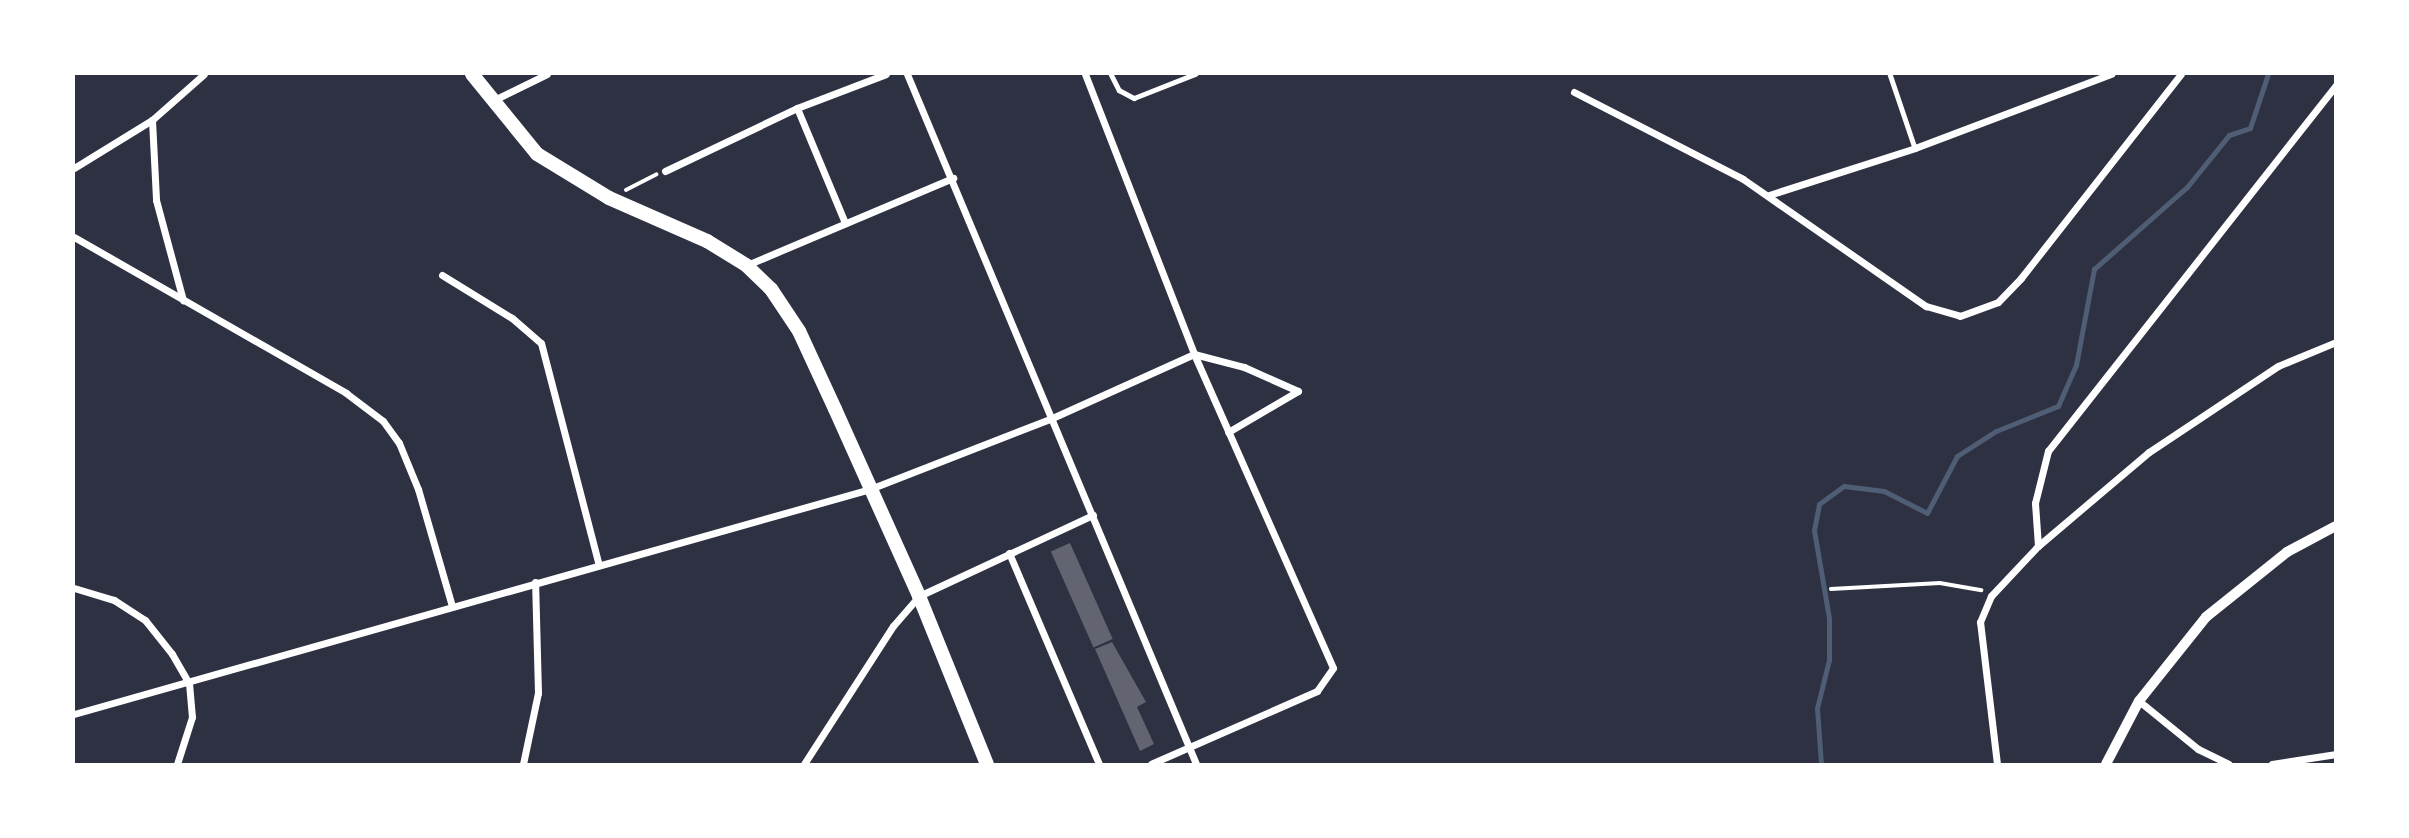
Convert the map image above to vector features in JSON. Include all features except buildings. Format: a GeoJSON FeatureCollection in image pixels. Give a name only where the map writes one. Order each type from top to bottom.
{"type":"FeatureCollection","features":[{"type":"Feature","properties":{"kind":"main road"},"geometry":{"type":"LineString","coordinates":[[472,74],[537,154],[608,198],[664,220],[746,265],[771,289],[799,331],[919,596],[987,765]]}},
{"type":"Feature","properties":{"kind":"street"},"geometry":{"type":"LineString","coordinates":[[74,168],[152,120],[204,74]]}},
{"type":"Feature","properties":{"kind":"street"},"geometry":{"type":"LineString","coordinates":[[492,101],[547,74]]}},
{"type":"Feature","properties":{"kind":"street"},"geometry":{"type":"LineString","coordinates":[[665,171],[797,108],[886,74]]}},
{"type":"Feature","properties":{"kind":"street"},"geometry":{"type":"LineString","coordinates":[[907,74],[953,178],[1050,419],[1093,515],[1196,765]]}},
{"type":"Feature","properties":{"kind":"street"},"geometry":{"type":"LineString","coordinates":[[1085,74],[1194,354],[1332,658],[1328,681],[1317,691],[1151,765]]}},
{"type":"Feature","properties":{"kind":"street"},"geometry":{"type":"LineString","coordinates":[[1769,195],[1915,148],[2111,74]]}},
{"type":"Feature","properties":{"kind":"street"},"geometry":{"type":"LineString","coordinates":[[1573,92],[1769,195],[1937,312],[1960,316],[1979,313],[1997,302],[2021,278],[2181,74]]}},
{"type":"Feature","properties":{"kind":"street"},"geometry":{"type":"LineString","coordinates":[[2038,547],[2035,503],[2048,451],[2336,85]]}},
{"type":"Feature","properties":{"kind":"street"},"geometry":{"type":"LineString","coordinates":[[797,108],[845,223]]}},
{"type":"Feature","properties":{"kind":"street"},"geometry":{"type":"LineString","coordinates":[[152,120],[156,200],[184,300]]}},
{"type":"Feature","properties":{"kind":"street"},"geometry":{"type":"LineString","coordinates":[[746,265],[953,178]]}},
{"type":"Feature","properties":{"kind":"street"},"geometry":{"type":"LineString","coordinates":[[74,237],[346,393],[383,421],[399,443],[418,489],[452,606]]}},
{"type":"Feature","properties":{"kind":"street"},"geometry":{"type":"LineString","coordinates":[[442,275],[512,318],[541,343],[599,565]]}},
{"type":"Feature","properties":{"kind":"street"},"geometry":{"type":"LineString","coordinates":[[1997,765],[1980,622],[1992,594],[2038,547],[2149,452],[2278,366],[2336,342]]}},
{"type":"Feature","properties":{"kind":"street"},"geometry":{"type":"LineString","coordinates":[[74,714],[870,489],[1050,419],[1194,354],[1244,367],[1298,391],[1228,432]]}},
{"type":"Feature","properties":{"kind":"street"},"geometry":{"type":"LineString","coordinates":[[804,765],[894,626],[919,596],[1093,515]]}},
{"type":"Feature","properties":{"kind":"street"},"geometry":{"type":"LineString","coordinates":[[2106,765],[2139,701],[2206,617],[2287,552],[2336,526]]}},
{"type":"Feature","properties":{"kind":"street"},"geometry":{"type":"LineString","coordinates":[[1009,552],[1099,765]]}},
{"type":"Feature","properties":{"kind":"street"},"geometry":{"type":"LineString","coordinates":[[523,765],[538,693],[535,582]]}},
{"type":"Feature","properties":{"kind":"street"},"geometry":{"type":"LineString","coordinates":[[74,588],[114,600],[145,620],[189,683],[192,717],[177,765]]}},
{"type":"Feature","properties":{"kind":"street"},"geometry":{"type":"LineString","coordinates":[[2139,701],[2199,749],[2229,765]]}},
{"type":"Feature","properties":{"kind":"street"},"geometry":{"type":"LineString","coordinates":[[2272,765],[2336,754]]}},
{"type":"Feature","properties":{"kind":"lane"},"geometry":{"type":"LineString","coordinates":[[1111,74],[1119,90],[1134,98],[1195,74]]}},
{"type":"Feature","properties":{"kind":"lane"},"geometry":{"type":"LineString","coordinates":[[1890,74],[1915,148]]}},
{"type":"Feature","properties":{"kind":"path"},"geometry":{"type":"LineString","coordinates":[[608,198],[665,171]]}},
{"type":"Feature","properties":{"kind":"path"},"geometry":{"type":"LineString","coordinates":[[1831,589],[1940,583],[1972,586],[1992,594]]}},
{"type":"Feature","properties":{"kind":"waterway"},"geometry":{"type":"LineString","coordinates":[[1821,764],[1817,708],[1829,660],[1829,618],[1814,530],[1819,504],[1844,486],[1884,491],[1927,513],[1957,456],[1996,431],[2058,406],[2076,365],[2094,269],[2187,187],[2229,135],[2250,128],[2268,74]]}}]}
